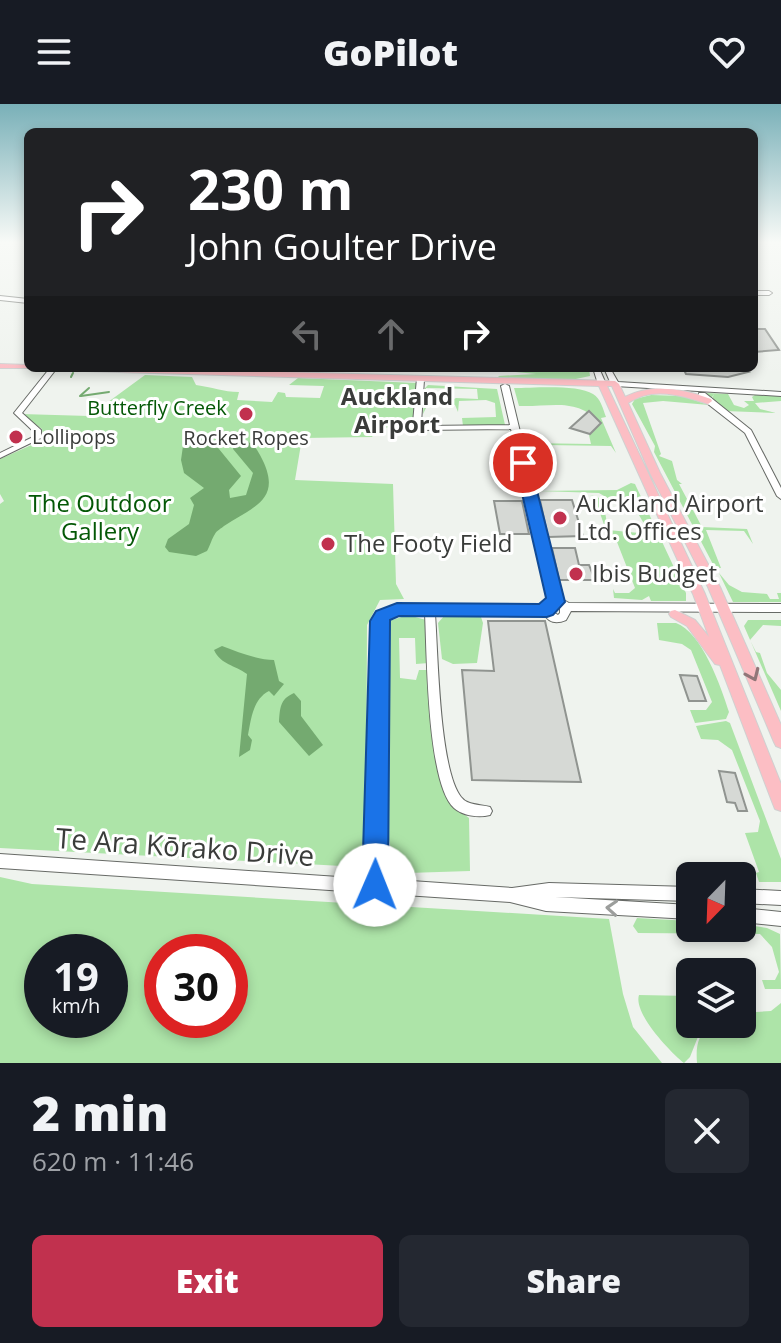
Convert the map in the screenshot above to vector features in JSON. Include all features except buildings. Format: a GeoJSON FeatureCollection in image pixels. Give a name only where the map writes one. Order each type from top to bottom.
{"type":"FeatureCollection","features":[{"type":"Feature","properties":{"kind":"main road"},"geometry":{"type":"LineString","coordinates":[[0,366],[24,367]]}},
{"type":"Feature","properties":{"kind":"main road"},"geometry":{"type":"LineString","coordinates":[[267,372],[615,386],[724,609],[781,742]]}},
{"type":"Feature","properties":{"kind":"main road"},"geometry":{"type":"LineString","coordinates":[[560,383],[593,379],[595,372]]}},
{"type":"Feature","properties":{"kind":"main road"},"geometry":{"type":"LineString","coordinates":[[445,381],[505,386],[603,386]]}},
{"type":"Feature","properties":{"kind":"main road"},"geometry":{"type":"LineString","coordinates":[[603,386],[705,609],[781,804]]}},
{"type":"Feature","properties":{"kind":"main road"},"geometry":{"type":"LineString","coordinates":[[582,388],[595,393],[617,418]]}},
{"type":"Feature","properties":{"kind":"main road"},"geometry":{"type":"LineString","coordinates":[[623,403],[645,392],[686,394],[708,401]]}},
{"type":"Feature","properties":{"kind":"main road"},"geometry":{"type":"LineString","coordinates":[[675,614],[691,623],[730,672]]}},
{"type":"Feature","properties":{"kind":"street"},"geometry":{"type":"LineString","coordinates":[[758,293],[769,293]]}},
{"type":"Feature","properties":{"kind":"street"},"geometry":{"type":"LineString","coordinates":[[0,298],[24,301]]}},
{"type":"Feature","properties":{"kind":"street"},"geometry":{"type":"LineString","coordinates":[[0,456],[37,438],[38,432],[18,413],[49,372]]}},
{"type":"Feature","properties":{"kind":"street"},"geometry":{"type":"LineString","coordinates":[[597,372],[603,386]]}},
{"type":"Feature","properties":{"kind":"street"},"geometry":{"type":"LineString","coordinates":[[609,372],[615,386],[781,392]]}},
{"type":"Feature","properties":{"kind":"street"},"geometry":{"type":"LineString","coordinates":[[612,372],[622,379],[643,385]]}},
{"type":"Feature","properties":{"kind":"street"},"geometry":{"type":"LineString","coordinates":[[420,380],[417,423],[422,428],[514,427]]}},
{"type":"Feature","properties":{"kind":"street"},"geometry":{"type":"LineString","coordinates":[[375,885],[379,625],[383,616],[393,610],[547,610],[558,617],[563,607],[505,386]]}},
{"type":"Feature","properties":{"kind":"street"},"geometry":{"type":"LineString","coordinates":[[686,387],[748,432],[781,496]]}},
{"type":"Feature","properties":{"kind":"street"},"geometry":{"type":"LineString","coordinates":[[547,610],[548,604],[675,614],[705,609]]}},
{"type":"Feature","properties":{"kind":"street"},"geometry":{"type":"LineString","coordinates":[[563,607],[781,608]]}},
{"type":"Feature","properties":{"kind":"street"},"geometry":{"type":"LineString","coordinates":[[430,610],[438,739],[447,777],[461,806],[485,811]]}},
{"type":"Feature","properties":{"kind":"street"},"geometry":{"type":"LineString","coordinates":[[730,625],[738,615],[781,615]]}},
{"type":"Feature","properties":{"kind":"street","name":"Te Ara Kōrako Drive"},"geometry":{"type":"LineString","coordinates":[[0,861],[510,895],[546,904],[676,911]]}},
{"type":"Feature","properties":{"kind":"street","name":"Te Ara Kōrako Drive"},"geometry":{"type":"LineString","coordinates":[[510,895],[549,890],[676,894]]}},
{"type":"Feature","properties":{"kind":"street"},"geometry":{"type":"LineString","coordinates":[[756,897],[781,898]]}},
{"type":"Feature","properties":{"kind":"street"},"geometry":{"type":"LineString","coordinates":[[756,916],[781,921]]}},
{"type":"Feature","properties":{"kind":"green space"},"geometry":{"type":"Polygon","coordinates":[[[516,372],[590,372],[590,376],[571,380],[501,379],[498,376],[536,374],[516,372]]]}},
{"type":"Feature","properties":{"kind":"green space"},"geometry":{"type":"Polygon","coordinates":[[[145,375],[192,377],[196,385],[239,392],[237,400],[272,402],[278,392],[285,393],[286,397],[320,398],[324,386],[289,385],[298,378],[417,383],[415,426],[385,428],[372,437],[302,438],[295,480],[393,484],[396,584],[404,599],[380,600],[367,625],[366,838],[352,863],[342,866],[0,848],[0,504],[4,501],[0,494],[0,459],[36,443],[43,436],[42,429],[21,414],[89,416],[145,375]]]}},
{"type":"Feature","properties":{"kind":"green space"},"geometry":{"type":"Polygon","coordinates":[[[428,385],[497,389],[505,425],[463,426],[462,418],[496,417],[495,403],[486,400],[459,401],[458,412],[455,405],[446,403],[456,398],[478,399],[477,389],[426,388],[429,394],[424,394],[425,388],[428,385]]]}},
{"type":"Feature","properties":{"kind":"green space"},"geometry":{"type":"Polygon","coordinates":[[[514,388],[566,388],[593,394],[603,408],[606,417],[601,418],[616,453],[611,446],[545,445],[544,449],[530,450],[528,443],[591,444],[589,435],[601,423],[573,406],[519,406],[514,388]]]}},
{"type":"Feature","properties":{"kind":"green space"},"geometry":{"type":"Polygon","coordinates":[[[707,393],[728,394],[734,405],[744,408],[749,405],[744,401],[754,401],[752,397],[755,395],[781,396],[781,401],[755,403],[760,409],[776,413],[725,411],[712,399],[714,394],[711,399],[704,395],[707,393]]]}},
{"type":"Feature","properties":{"kind":"green space"},"geometry":{"type":"Polygon","coordinates":[[[651,395],[682,396],[709,405],[663,401],[643,403],[661,454],[659,456],[672,461],[677,480],[682,484],[679,484],[702,527],[747,529],[753,544],[744,531],[706,530],[721,568],[715,568],[632,404],[635,399],[651,395]]]}},
{"type":"Feature","properties":{"kind":"green space"},"geometry":{"type":"Polygon","coordinates":[[[424,399],[445,400],[446,403],[428,404],[423,414],[424,399]]]}},
{"type":"Feature","properties":{"kind":"green space"},"geometry":{"type":"Polygon","coordinates":[[[635,484],[686,593],[686,601],[651,601],[649,596],[642,600],[614,598],[613,589],[615,593],[629,593],[635,588],[617,542],[604,540],[609,539],[594,496],[603,499],[608,530],[650,534],[629,498],[611,500],[599,493],[538,491],[617,490],[635,484]]]}},
{"type":"Feature","properties":{"kind":"green space"},"geometry":{"type":"Polygon","coordinates":[[[719,573],[729,585],[742,592],[767,594],[770,599],[779,599],[777,593],[781,593],[781,602],[733,602],[719,573]]]}},
{"type":"Feature","properties":{"kind":"green space"},"geometry":{"type":"Polygon","coordinates":[[[408,615],[426,620],[429,663],[416,664],[415,638],[399,638],[400,678],[416,680],[419,670],[430,670],[453,806],[469,818],[470,871],[408,873],[393,860],[388,834],[383,630],[389,621],[408,615]]]}},
{"type":"Feature","properties":{"kind":"green space"},"geometry":{"type":"Polygon","coordinates":[[[444,616],[481,617],[483,623],[477,663],[453,664],[442,659],[438,623],[444,616]]]}},
{"type":"Feature","properties":{"kind":"green space"},"geometry":{"type":"Polygon","coordinates":[[[748,620],[781,620],[781,626],[763,625],[750,640],[744,626],[748,620]]]}},
{"type":"Feature","properties":{"kind":"green space"},"geometry":{"type":"Polygon","coordinates":[[[657,623],[676,623],[694,637],[709,662],[729,712],[726,719],[695,723],[690,710],[706,710],[712,702],[691,650],[682,644],[659,640],[657,623]]]}},
{"type":"Feature","properties":{"kind":"green space"},"geometry":{"type":"Polygon","coordinates":[[[751,641],[756,652],[760,653],[767,673],[781,690],[781,711],[751,641]]]}},
{"type":"Feature","properties":{"kind":"green space"},"geometry":{"type":"Polygon","coordinates":[[[730,723],[781,859],[781,882],[759,882],[756,873],[759,872],[745,833],[758,832],[760,821],[732,750],[718,740],[701,739],[696,726],[730,723]]]}},
{"type":"Feature","properties":{"kind":"green space"},"geometry":{"type":"Polygon","coordinates":[[[0,877],[32,884],[609,919],[623,994],[633,1027],[662,1063],[0,1063],[0,877]]]}},
{"type":"Feature","properties":{"kind":"green space"},"geometry":{"type":"Polygon","coordinates":[[[637,918],[676,920],[676,933],[638,933],[633,926],[637,918]]]}},
{"type":"Feature","properties":{"kind":"green space"},"geometry":{"type":"Polygon","coordinates":[[[756,926],[780,934],[781,989],[765,989],[762,980],[775,980],[779,972],[772,947],[760,934],[756,934],[756,926]]]}},
{"type":"Feature","properties":{"kind":"green space"},"geometry":{"type":"Polygon","coordinates":[[[639,995],[676,996],[676,1038],[697,1038],[690,1057],[684,1063],[647,1022],[639,995]]]}},
{"type":"Feature","properties":{"kind":"green space"},"geometry":{"type":"Polygon","coordinates":[[[781,1003],[781,1063],[697,1063],[700,1038],[756,1038],[756,1012],[771,1011],[781,1003]]]}},
{"type":"Feature","properties":{"kind":"shaded area"},"geometry":{"type":"Polygon","coordinates":[[[197,436],[210,438],[241,476],[229,490],[230,498],[246,495],[253,473],[233,449],[235,441],[250,443],[255,448],[267,470],[269,482],[263,500],[218,531],[207,551],[196,556],[169,552],[165,547],[168,539],[189,524],[194,505],[190,498],[204,488],[184,473],[181,460],[183,446],[197,436]]]}},
{"type":"Feature","properties":{"kind":"shaded area"},"geometry":{"type":"Polygon","coordinates":[[[222,646],[274,660],[279,681],[284,684],[274,696],[269,691],[259,699],[248,735],[252,740],[250,750],[239,757],[247,674],[217,655],[214,650],[222,646]]]}},
{"type":"Feature","properties":{"kind":"shaded area"},"geometry":{"type":"Polygon","coordinates":[[[294,693],[301,701],[301,716],[323,745],[309,756],[279,722],[283,701],[294,693]]]}},
{"type":"Feature","properties":{"kind":"waterway"},"geometry":{"type":"LineString","coordinates":[[71,377],[73,373]]}},
{"type":"Feature","properties":{"kind":"waterway"},"geometry":{"type":"LineString","coordinates":[[80,396],[89,388]]}},
{"type":"Feature","properties":{"kind":"waterway"},"geometry":{"type":"LineString","coordinates":[[81,396],[109,392]]}},
{"type":"Feature","properties":{"kind":"place","name":"Rocket Ropes"},"geometry":{"type":"Point","coordinates":[246,414]}},
{"type":"Feature","properties":{"kind":"place","name":"Lollipops"},"geometry":{"type":"Point","coordinates":[16,437]}},
{"type":"Feature","properties":{"kind":"place","name":"Auckland Airport Ltd. Offices"},"geometry":{"type":"Point","coordinates":[560,518]}},
{"type":"Feature","properties":{"kind":"place","name":"The Footy Field"},"geometry":{"type":"Point","coordinates":[328,544]}},
{"type":"Feature","properties":{"kind":"place","name":"Ibis Budget"},"geometry":{"type":"Point","coordinates":[576,574]}},
{"type":"Feature","properties":{"kind":"district","name":"Auckland Airport"},"geometry":{"type":"Point","coordinates":[397,411]}},
{"type":"Feature","properties":{"kind":"route"},"geometry":{"type":"LineString","coordinates":[[375,885],[380,621],[389,612],[397,610],[547,610],[548,604],[556,602],[523,463]]}},
{"type":"Feature","properties":{"kind":"park label","name":"Butterfly Creek"},"geometry":{"type":"Point","coordinates":[157,408]}},
{"type":"Feature","properties":{"kind":"park label","name":"The Outdoor Gallery"},"geometry":{"type":"Point","coordinates":[100,518]}}]}
